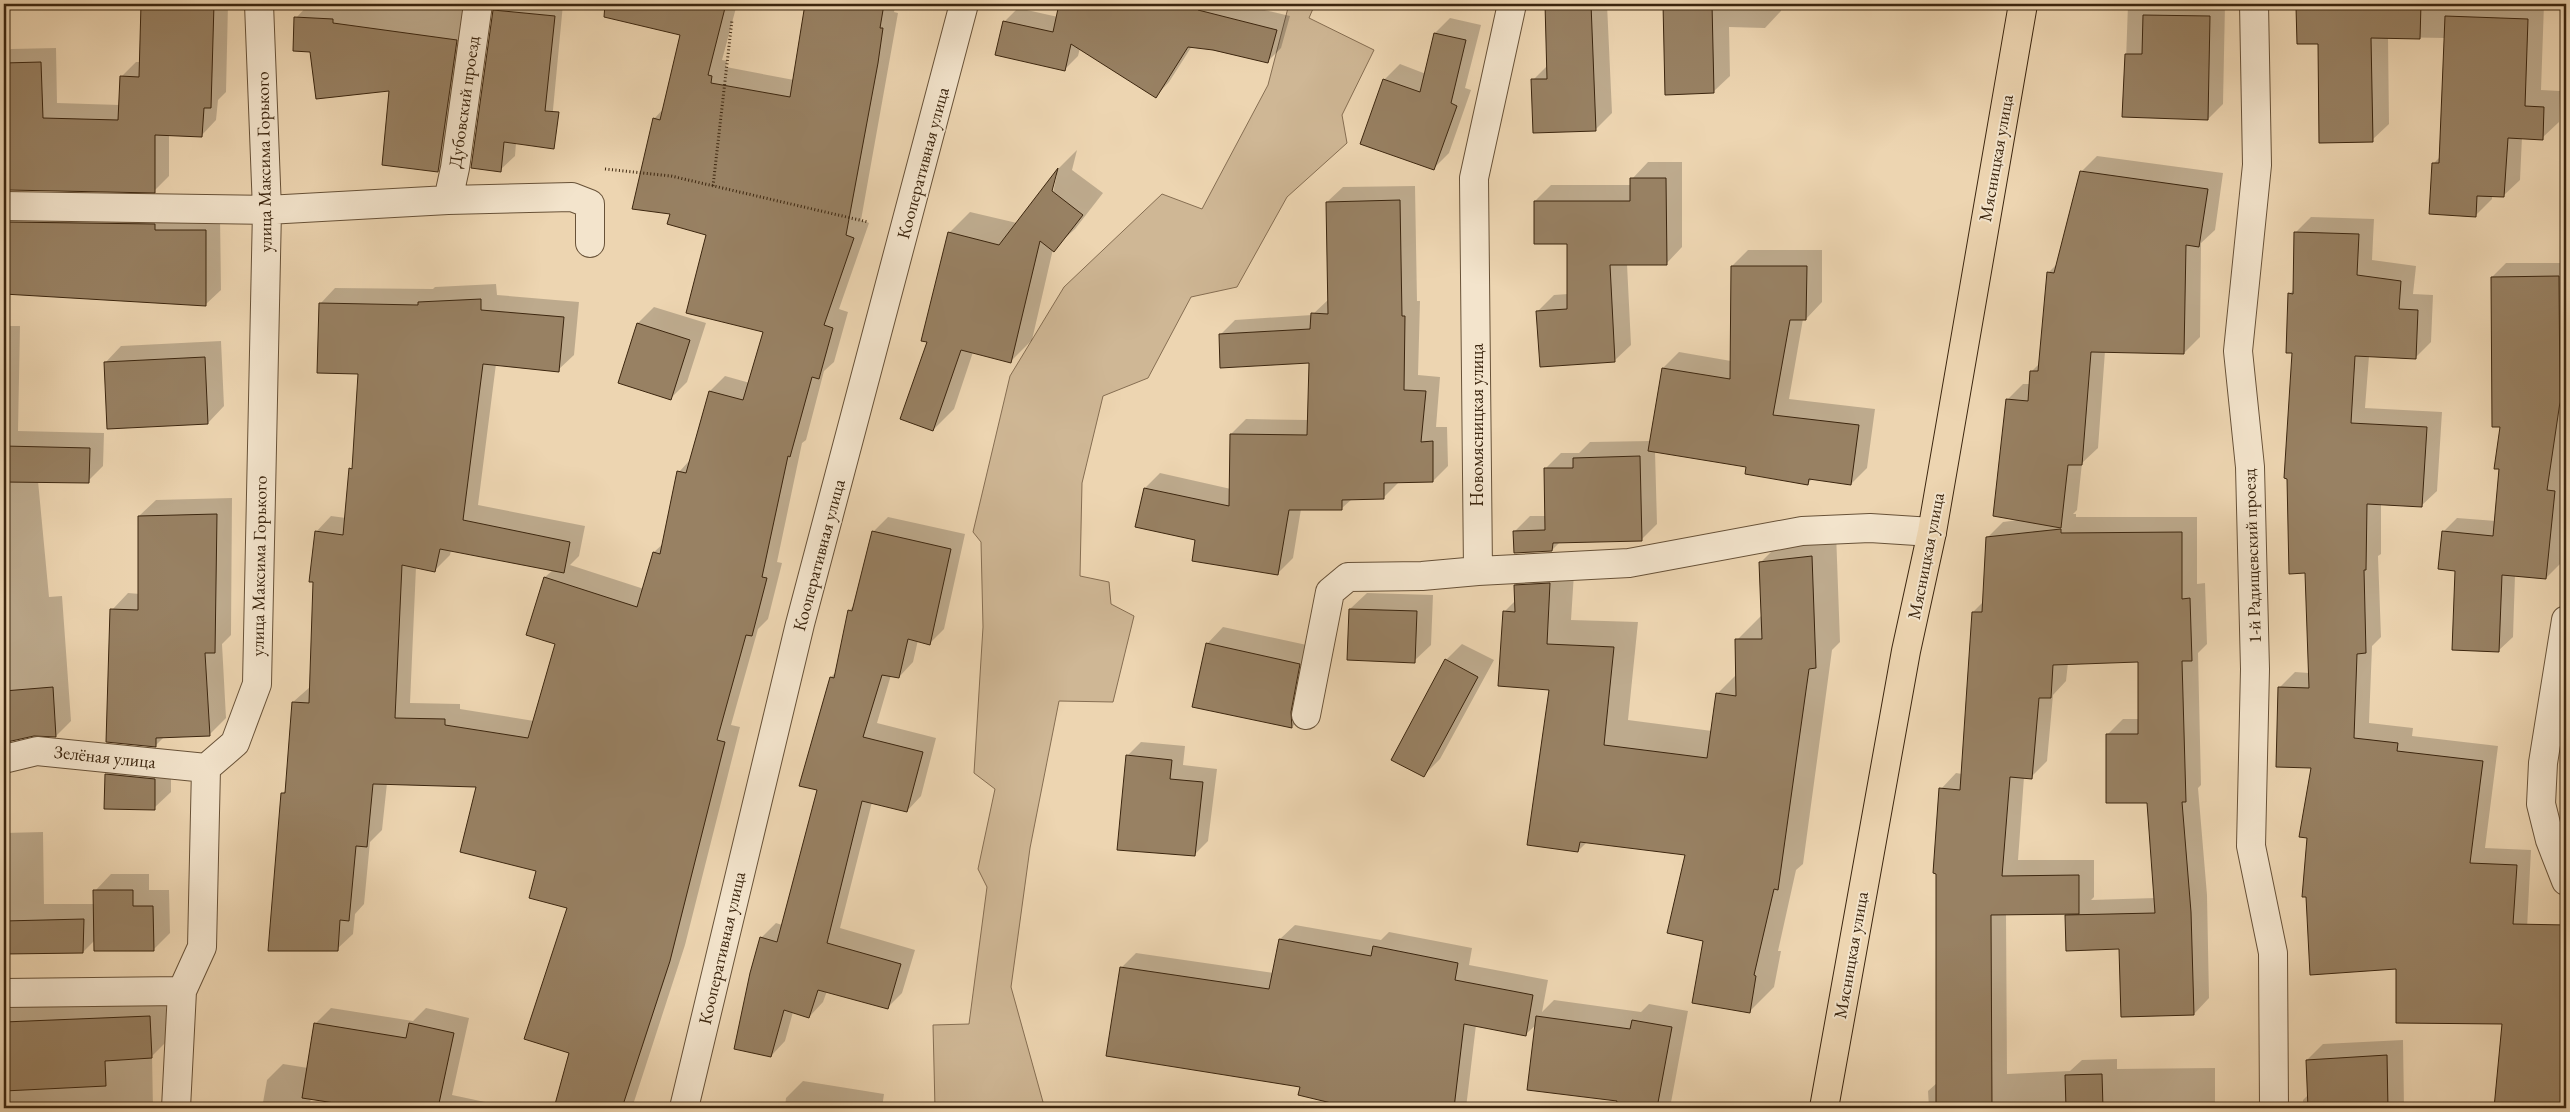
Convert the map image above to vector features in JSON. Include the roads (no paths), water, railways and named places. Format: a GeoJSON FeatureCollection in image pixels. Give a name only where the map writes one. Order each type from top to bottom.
{"type":"FeatureCollection","features":[{"type":"Feature","properties":{"kind":"main road","name":"Мясницкая улица"},"geometry":{"type":"LineString","coordinates":[[1824,1108],[1906,651],[1932,532],[2023,4]]}},
{"type":"Feature","properties":{"kind":"street","name":"улица Максима Горького"},"geometry":{"type":"LineString","coordinates":[[206,768],[235,742],[257,684],[267,210],[259,4]]}},
{"type":"Feature","properties":{"kind":"street","name":"Дубовский проезд"},"geometry":{"type":"LineString","coordinates":[[448,200],[455,168],[478,4]]}},
{"type":"Feature","properties":{"kind":"street","name":"Кооперативная улица"},"geometry":{"type":"LineString","coordinates":[[684,1108],[800,624],[964,4]]}},
{"type":"Feature","properties":{"kind":"street","name":"Новомясницкая улица"},"geometry":{"type":"LineString","coordinates":[[1478,571],[1474,178],[1512,4]]}},
{"type":"Feature","properties":{"kind":"street","name":"1-й Радищевский проезд"},"geometry":{"type":"LineString","coordinates":[[2254,4],[2258,165],[2238,351],[2250,467],[2255,669],[2251,846],[2273,953],[2274,1108]]}},
{"type":"Feature","properties":{"kind":"street"},"geometry":{"type":"LineString","coordinates":[[4,206],[267,210],[448,200],[572,197],[590,204],[590,243]]}},
{"type":"Feature","properties":{"kind":"street"},"geometry":{"type":"LineString","coordinates":[[1306,715],[1330,592],[1348,578],[1422,576],[1629,563],[1802,531],[1870,528],[1932,532]]}},
{"type":"Feature","properties":{"kind":"street"},"geometry":{"type":"LineString","coordinates":[[2566,620],[2543,763],[2541,804],[2550,840],[2566,881]]}},
{"type":"Feature","properties":{"kind":"street","name":"Зелёная улица"},"geometry":{"type":"LineString","coordinates":[[4,759],[38,750],[206,768]]}},
{"type":"Feature","properties":{"kind":"street"},"geometry":{"type":"LineString","coordinates":[[176,1108],[182,991],[202,946],[206,768]]}},
{"type":"Feature","properties":{"kind":"street"},"geometry":{"type":"LineString","coordinates":[[4,993],[182,991]]}}]}
